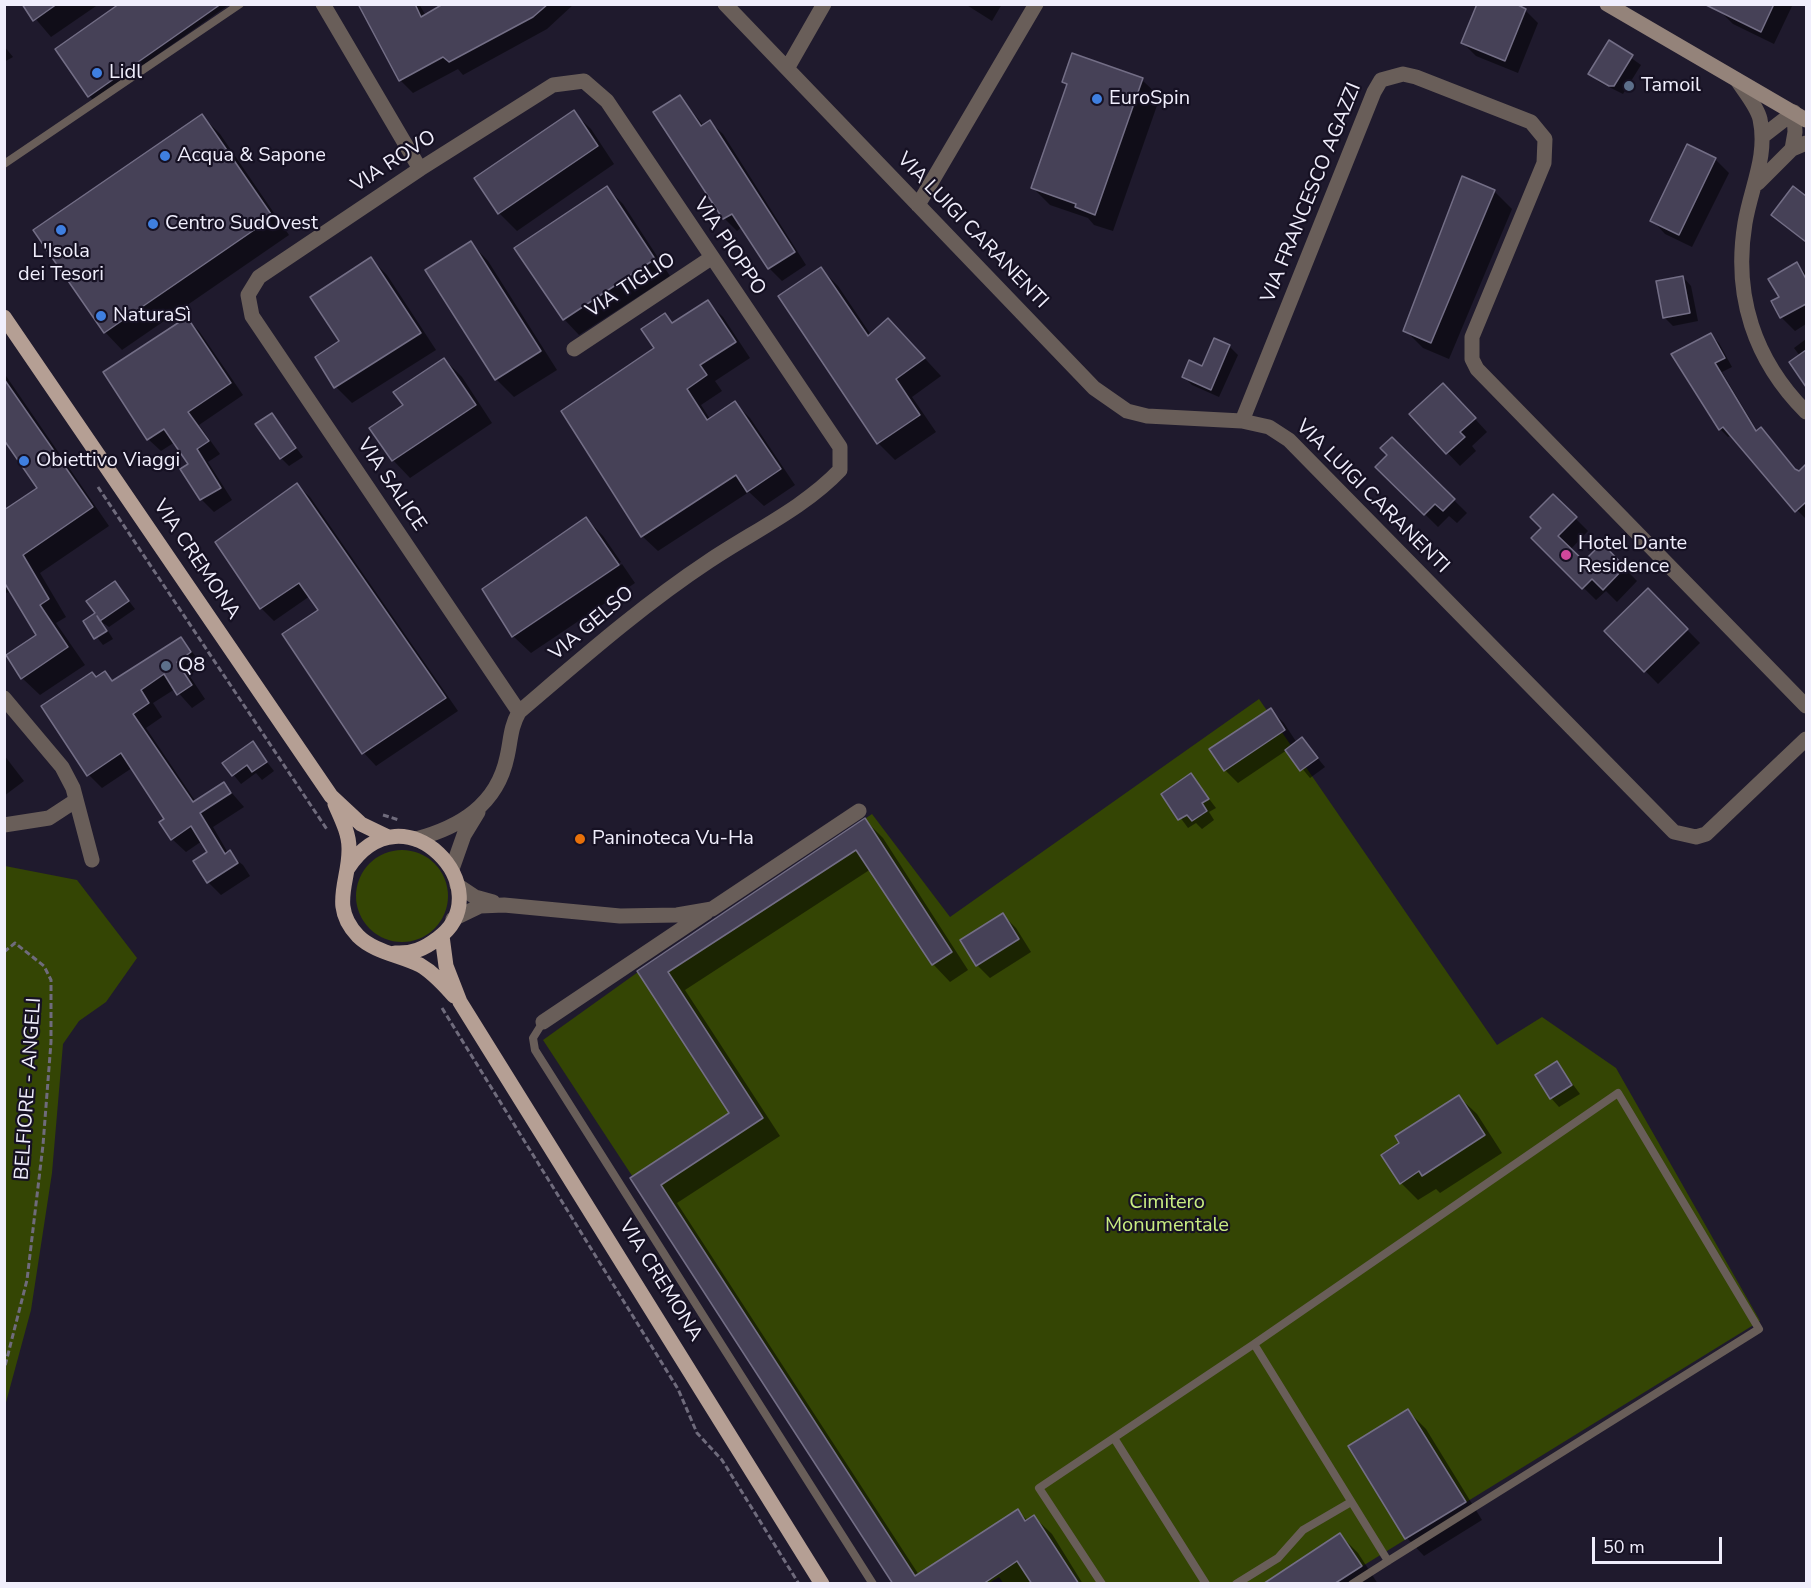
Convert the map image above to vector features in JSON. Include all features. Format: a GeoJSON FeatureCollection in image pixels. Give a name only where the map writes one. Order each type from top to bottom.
{"type":"FeatureCollection","features":[{"type":"Feature","properties":{"kind":"main road"},"geometry":{"type":"LineString","coordinates":[[1607,4],[1800,116]]}},
{"type":"Feature","properties":{"kind":"main road","name":"VIA CREMONA"},"geometry":{"type":"LineString","coordinates":[[4,317],[332,796],[361,824],[388,837],[416,839],[443,856],[452,869],[459,896],[453,919],[442,936],[426,948],[408,953],[388,952]]}},
{"type":"Feature","properties":{"kind":"main road","name":"VIA CREMONA"},"geometry":{"type":"LineString","coordinates":[[332,796],[347,835],[349,853],[342,887],[342,905],[348,921],[364,941],[422,966],[460,1002]]}},
{"type":"Feature","properties":{"kind":"main road"},"geometry":{"type":"LineString","coordinates":[[347,870],[364,849],[388,837]]}},
{"type":"Feature","properties":{"kind":"main road","name":"VIA CREMONA"},"geometry":{"type":"LineString","coordinates":[[442,936],[446,966],[460,1002],[822,1584]]}},
{"type":"Feature","properties":{"kind":"street"},"geometry":{"type":"LineString","coordinates":[[323,4],[420,169]]}},
{"type":"Feature","properties":{"kind":"street","name":"VIA LUIGI CARANENTI"},"geometry":{"type":"LineString","coordinates":[[725,4],[1094,388],[1127,411],[1147,416],[1242,421],[1269,427],[1289,440],[1674,832],[1696,837],[1706,834],[1806,739]]}},
{"type":"Feature","properties":{"kind":"street"},"geometry":{"type":"LineString","coordinates":[[788,67],[824,4]]}},
{"type":"Feature","properties":{"kind":"street"},"geometry":{"type":"LineString","coordinates":[[918,205],[1036,4]]}},
{"type":"Feature","properties":{"kind":"street","name":"VIA FRANCESCO AGAZZI"},"geometry":{"type":"LineString","coordinates":[[1242,421],[1381,80],[1403,74],[1416,77],[1531,122],[1545,139],[1544,162],[1472,337],[1472,359],[1477,369],[1806,706]]}},
{"type":"Feature","properties":{"kind":"street"},"geometry":{"type":"LineString","coordinates":[[1737,80],[1759,116],[1763,136],[1756,186],[1745,222],[1742,270],[1744,304],[1753,332],[1774,372],[1806,412]]}},
{"type":"Feature","properties":{"kind":"street","name":"VIA PIOPPO"},"geometry":{"type":"LineString","coordinates":[[553,85],[584,81],[607,101],[840,447],[840,470]]}},
{"type":"Feature","properties":{"kind":"street","name":"VIA ROVO"},"geometry":{"type":"LineString","coordinates":[[260,277],[420,169],[553,85]]}},
{"type":"Feature","properties":{"kind":"street"},"geometry":{"type":"LineString","coordinates":[[1763,136],[1800,116]]}},
{"type":"Feature","properties":{"kind":"street"},"geometry":{"type":"LineString","coordinates":[[1756,186],[1799,146],[1796,132],[1800,116]]}},
{"type":"Feature","properties":{"kind":"street","name":"VIA TIGLIO"},"geometry":{"type":"LineString","coordinates":[[574,349],[711,258]]}},
{"type":"Feature","properties":{"kind":"street","name":"VIA SALICE"},"geometry":{"type":"LineString","coordinates":[[260,277],[248,295],[252,316],[519,712]]}},
{"type":"Feature","properties":{"kind":"street","name":"VIA GELSO"},"geometry":{"type":"LineString","coordinates":[[416,839],[446,831],[481,807],[495,788],[502,771],[507,757],[509,735],[519,712],[642,608],[708,561],[824,487],[840,470]]}},
{"type":"Feature","properties":{"kind":"street"},"geometry":{"type":"LineString","coordinates":[[4,698],[62,767],[73,788],[92,861]]}},
{"type":"Feature","properties":{"kind":"street"},"geometry":{"type":"LineString","coordinates":[[4,825],[49,818],[75,801]]}},
{"type":"Feature","properties":{"kind":"street"},"geometry":{"type":"LineString","coordinates":[[452,869],[464,835],[481,807]]}},
{"type":"Feature","properties":{"kind":"street"},"geometry":{"type":"LineString","coordinates":[[543,1022],[859,811]]}},
{"type":"Feature","properties":{"kind":"street"},"geometry":{"type":"LineString","coordinates":[[458,885],[475,897],[504,905]]}},
{"type":"Feature","properties":{"kind":"street"},"geometry":{"type":"LineString","coordinates":[[453,919],[480,906],[504,905],[620,915],[677,915],[712,909]]}},
{"type":"Feature","properties":{"kind":"lane"},"geometry":{"type":"LineString","coordinates":[[4,164],[240,4]]}},
{"type":"Feature","properties":{"kind":"lane"},"geometry":{"type":"LineString","coordinates":[[543,1022],[533,1038],[535,1050],[873,1584]]}},
{"type":"Feature","properties":{"kind":"lane"},"geometry":{"type":"LineString","coordinates":[[1102,1584],[1039,1488],[1254,1344],[1618,1093],[1759,1329],[1352,1584]]}},
{"type":"Feature","properties":{"kind":"lane"},"geometry":{"type":"LineString","coordinates":[[1254,1344],[1388,1561]]}},
{"type":"Feature","properties":{"kind":"lane"},"geometry":{"type":"LineString","coordinates":[[1114,1438],[1206,1584]]}},
{"type":"Feature","properties":{"kind":"lane"},"geometry":{"type":"LineString","coordinates":[[1236,1584],[1278,1558],[1304,1530],[1351,1502]]}},
{"type":"Feature","properties":{"kind":"path","name":"BELFIORE - ANGELI"},"geometry":{"type":"LineString","coordinates":[[4,952],[15,943],[44,966],[51,980],[51,1021],[43,1145],[27,1280],[4,1370]]}},
{"type":"Feature","properties":{"kind":"green space","name":"Cimitero Monumentale"},"geometry":{"type":"Polygon","coordinates":[[[1259,699],[1497,1045],[1542,1017],[1616,1068],[1760,1321],[1335,1583],[1004,1584],[999,1577],[989,1583],[899,1583],[543,1040],[645,967],[872,814],[950,917],[1259,699]]]}},
{"type":"Feature","properties":{"kind":"green space"},"geometry":{"type":"Polygon","coordinates":[[[393,850],[411,850],[428,857],[441,870],[448,887],[448,905],[441,922],[428,935],[411,942],[393,942],[376,935],[363,922],[356,905],[356,887],[363,870],[376,857],[393,850]]]}},
{"type":"Feature","properties":{"kind":"green space"},"geometry":{"type":"Polygon","coordinates":[[[5,866],[77,880],[137,958],[106,1002],[79,1021],[63,1044],[52,1173],[31,1310],[5,1406],[5,866]]]}},
{"type":"Feature","properties":{"kind":"building"},"geometry":{"type":"Polygon","coordinates":[[[22,4],[57,4],[33,21],[22,4]]]}},
{"type":"Feature","properties":{"kind":"building","name":"Lidl"},"geometry":{"type":"Polygon","coordinates":[[[119,4],[221,4],[88,97],[55,49],[119,4]]]}},
{"type":"Feature","properties":{"kind":"building"},"geometry":{"type":"Polygon","coordinates":[[[358,4],[415,4],[421,17],[443,4],[548,4],[533,17],[449,62],[443,57],[399,81],[358,4]]]}},
{"type":"Feature","properties":{"kind":"building"},"geometry":{"type":"Polygon","coordinates":[[[1477,4],[1516,4],[1526,9],[1505,61],[1461,43],[1477,4]]]}},
{"type":"Feature","properties":{"kind":"building"},"geometry":{"type":"Polygon","coordinates":[[[1704,4],[1774,4],[1761,32],[1704,4]]]}},
{"type":"Feature","properties":{"kind":"building"},"geometry":{"type":"Polygon","coordinates":[[[1609,40],[1633,55],[1614,86],[1609,86],[1588,74],[1609,40]]]}},
{"type":"Feature","properties":{"kind":"building"},"geometry":{"type":"Polygon","coordinates":[[[1072,53],[1143,78],[1095,215],[1075,207],[1076,204],[1031,188],[1067,84],[1062,82],[1072,53]]]}},
{"type":"Feature","properties":{"kind":"building"},"geometry":{"type":"Polygon","coordinates":[[[680,95],[701,126],[710,120],[795,252],[768,269],[732,214],[723,219],[653,112],[680,95]]]}},
{"type":"Feature","properties":{"kind":"building"},"geometry":{"type":"Polygon","coordinates":[[[574,110],[598,146],[498,214],[474,178],[574,110]]]}},
{"type":"Feature","properties":{"kind":"building","name":"Centro SudOvest"},"geometry":{"type":"Polygon","coordinates":[[[202,114],[273,217],[104,333],[33,230],[202,114]]]}},
{"type":"Feature","properties":{"kind":"building"},"geometry":{"type":"Polygon","coordinates":[[[1687,144],[1716,158],[1679,235],[1650,221],[1687,144]]]}},
{"type":"Feature","properties":{"kind":"building"},"geometry":{"type":"Polygon","coordinates":[[[1462,176],[1495,190],[1431,343],[1403,331],[1462,176]]]}},
{"type":"Feature","properties":{"kind":"building"},"geometry":{"type":"Polygon","coordinates":[[[607,186],[655,259],[563,320],[514,248],[607,186]]]}},
{"type":"Feature","properties":{"kind":"building"},"geometry":{"type":"Polygon","coordinates":[[[1793,186],[1806,196],[1806,242],[1771,215],[1793,186]]]}},
{"type":"Feature","properties":{"kind":"building"},"geometry":{"type":"Polygon","coordinates":[[[471,241],[541,351],[495,380],[425,270],[471,241]]]}},
{"type":"Feature","properties":{"kind":"building"},"geometry":{"type":"Polygon","coordinates":[[[371,257],[421,333],[334,388],[315,357],[339,341],[310,297],[371,257]]]}},
{"type":"Feature","properties":{"kind":"building"},"geometry":{"type":"Polygon","coordinates":[[[1797,262],[1806,279],[1806,304],[1780,318],[1771,301],[1779,297],[1768,279],[1797,262]]]}},
{"type":"Feature","properties":{"kind":"building"},"geometry":{"type":"Polygon","coordinates":[[[821,267],[868,336],[888,318],[925,358],[896,379],[920,415],[877,444],[778,296],[821,267]]]}},
{"type":"Feature","properties":{"kind":"building"},"geometry":{"type":"Polygon","coordinates":[[[1683,276],[1690,313],[1663,318],[1656,281],[1683,276]]]}},
{"type":"Feature","properties":{"kind":"building"},"geometry":{"type":"Polygon","coordinates":[[[708,300],[736,342],[700,365],[707,375],[687,389],[707,420],[735,401],[781,469],[747,492],[736,475],[641,537],[561,411],[654,348],[641,329],[665,313],[672,323],[708,300]]]}},
{"type":"Feature","properties":{"kind":"building"},"geometry":{"type":"Polygon","coordinates":[[[187,317],[231,383],[188,412],[209,441],[197,449],[221,488],[200,500],[180,469],[188,464],[164,429],[147,440],[103,372],[187,317]]]}},
{"type":"Feature","properties":{"kind":"building"},"geometry":{"type":"Polygon","coordinates":[[[1711,333],[1725,358],[1715,363],[1756,431],[1761,427],[1795,469],[1799,471],[1806,464],[1806,502],[1795,512],[1723,427],[1719,430],[1671,354],[1711,333]]]}},
{"type":"Feature","properties":{"kind":"building"},"geometry":{"type":"Polygon","coordinates":[[[1214,338],[1230,345],[1211,390],[1182,377],[1189,360],[1202,366],[1214,338]]]}},
{"type":"Feature","properties":{"kind":"building"},"geometry":{"type":"Polygon","coordinates":[[[1806,350],[1806,387],[1789,362],[1806,350]]]}},
{"type":"Feature","properties":{"kind":"building"},"geometry":{"type":"Polygon","coordinates":[[[444,358],[476,405],[392,461],[369,428],[403,405],[393,392],[444,358]]]}},
{"type":"Feature","properties":{"kind":"building"},"geometry":{"type":"Polygon","coordinates":[[[4,379],[93,507],[23,555],[49,599],[40,605],[68,647],[21,679],[6,655],[36,635],[4,582],[4,510],[37,488],[4,440],[4,379]]]}},
{"type":"Feature","properties":{"kind":"building"},"geometry":{"type":"Polygon","coordinates":[[[1443,383],[1476,418],[1460,432],[1465,437],[1446,454],[1409,414],[1443,383]]]}},
{"type":"Feature","properties":{"kind":"building"},"geometry":{"type":"Polygon","coordinates":[[[272,413],[296,448],[280,459],[255,424],[272,413]]]}},
{"type":"Feature","properties":{"kind":"building"},"geometry":{"type":"Polygon","coordinates":[[[1392,437],[1455,499],[1443,511],[1435,504],[1424,515],[1375,467],[1387,455],[1380,448],[1392,437]]]}},
{"type":"Feature","properties":{"kind":"building"},"geometry":{"type":"Polygon","coordinates":[[[297,483],[446,698],[362,754],[282,634],[318,610],[299,583],[260,609],[215,542],[297,483]]]}},
{"type":"Feature","properties":{"kind":"building"},"geometry":{"type":"Polygon","coordinates":[[[1553,494],[1577,517],[1558,536],[1584,561],[1602,543],[1625,567],[1603,590],[1592,579],[1582,589],[1531,538],[1541,528],[1530,517],[1553,494]]]}},
{"type":"Feature","properties":{"kind":"building"},"geometry":{"type":"Polygon","coordinates":[[[586,517],[619,565],[512,637],[482,589],[586,517]]]}},
{"type":"Feature","properties":{"kind":"building"},"geometry":{"type":"Polygon","coordinates":[[[115,581],[129,601],[100,621],[107,631],[94,639],[83,621],[95,613],[86,601],[115,581]]]}},
{"type":"Feature","properties":{"kind":"building"},"geometry":{"type":"Polygon","coordinates":[[[1648,588],[1688,629],[1644,672],[1604,631],[1648,588]]]}},
{"type":"Feature","properties":{"kind":"building"},"geometry":{"type":"Polygon","coordinates":[[[181,637],[191,652],[177,662],[192,685],[177,695],[164,674],[141,690],[149,703],[133,714],[193,802],[224,782],[231,793],[200,813],[225,854],[230,850],[238,863],[207,883],[193,861],[207,852],[191,826],[171,840],[159,822],[164,819],[121,753],[87,776],[41,706],[92,672],[96,677],[105,671],[112,681],[181,637]]]}},
{"type":"Feature","properties":{"kind":"building"},"geometry":{"type":"Polygon","coordinates":[[[1271,708],[1285,730],[1224,771],[1209,749],[1271,708]]]}},
{"type":"Feature","properties":{"kind":"building"},"geometry":{"type":"Polygon","coordinates":[[[1302,737],[1318,758],[1300,771],[1285,750],[1302,737]]]}},
{"type":"Feature","properties":{"kind":"building"},"geometry":{"type":"Polygon","coordinates":[[[253,741],[267,762],[252,772],[247,765],[232,776],[222,763],[253,741]]]}},
{"type":"Feature","properties":{"kind":"building"},"geometry":{"type":"Polygon","coordinates":[[[1191,773],[1209,799],[1202,803],[1207,811],[1192,821],[1187,815],[1178,820],[1161,794],[1191,773]]]}},
{"type":"Feature","properties":{"kind":"building"},"geometry":{"type":"Polygon","coordinates":[[[865,818],[952,952],[932,965],[856,850],[668,972],[763,1118],[661,1185],[915,1576],[1018,1509],[1025,1521],[1034,1515],[1079,1584],[1032,1584],[1017,1561],[983,1584],[893,1584],[630,1178],[729,1113],[637,971],[865,818]]]}},
{"type":"Feature","properties":{"kind":"building"},"geometry":{"type":"Polygon","coordinates":[[[1003,913],[1019,939],[976,966],[960,940],[1003,913]]]}},
{"type":"Feature","properties":{"kind":"building"},"geometry":{"type":"Polygon","coordinates":[[[1557,1061],[1572,1085],[1550,1099],[1535,1075],[1557,1061]]]}},
{"type":"Feature","properties":{"kind":"building"},"geometry":{"type":"Polygon","coordinates":[[[1459,1095],[1485,1135],[1422,1176],[1419,1171],[1400,1184],[1381,1155],[1399,1143],[1395,1136],[1459,1095]]]}},
{"type":"Feature","properties":{"kind":"building"},"geometry":{"type":"Polygon","coordinates":[[[1408,1409],[1466,1502],[1405,1539],[1348,1446],[1408,1409]]]}},
{"type":"Feature","properties":{"kind":"building"},"geometry":{"type":"Polygon","coordinates":[[[1340,1533],[1362,1566],[1334,1584],[1263,1584],[1340,1533]]]}},
{"type":"Feature","properties":{"kind":"place","name":"Lidl"},"geometry":{"type":"Point","coordinates":[97,73]}},
{"type":"Feature","properties":{"kind":"place","name":"Tamoil"},"geometry":{"type":"Point","coordinates":[1629,86]}},
{"type":"Feature","properties":{"kind":"place","name":"EuroSpin"},"geometry":{"type":"Point","coordinates":[1097,99]}},
{"type":"Feature","properties":{"kind":"place","name":"Acqua & Sapone"},"geometry":{"type":"Point","coordinates":[165,156]}},
{"type":"Feature","properties":{"kind":"place","name":"Centro SudOvest"},"geometry":{"type":"Point","coordinates":[153,224]}},
{"type":"Feature","properties":{"kind":"place","name":"L'Isola dei Tesori"},"geometry":{"type":"Point","coordinates":[61,230]}},
{"type":"Feature","properties":{"kind":"place","name":"NaturaSì"},"geometry":{"type":"Point","coordinates":[101,316]}},
{"type":"Feature","properties":{"kind":"place","name":"Obiettivo Viaggi"},"geometry":{"type":"Point","coordinates":[24,461]}},
{"type":"Feature","properties":{"kind":"place","name":"Hotel Dante Residence"},"geometry":{"type":"Point","coordinates":[1566,555]}},
{"type":"Feature","properties":{"kind":"place","name":"Q8"},"geometry":{"type":"Point","coordinates":[166,666]}},
{"type":"Feature","properties":{"kind":"place","name":"Paninoteca Vu-Ha"},"geometry":{"type":"Point","coordinates":[580,839]}}]}
